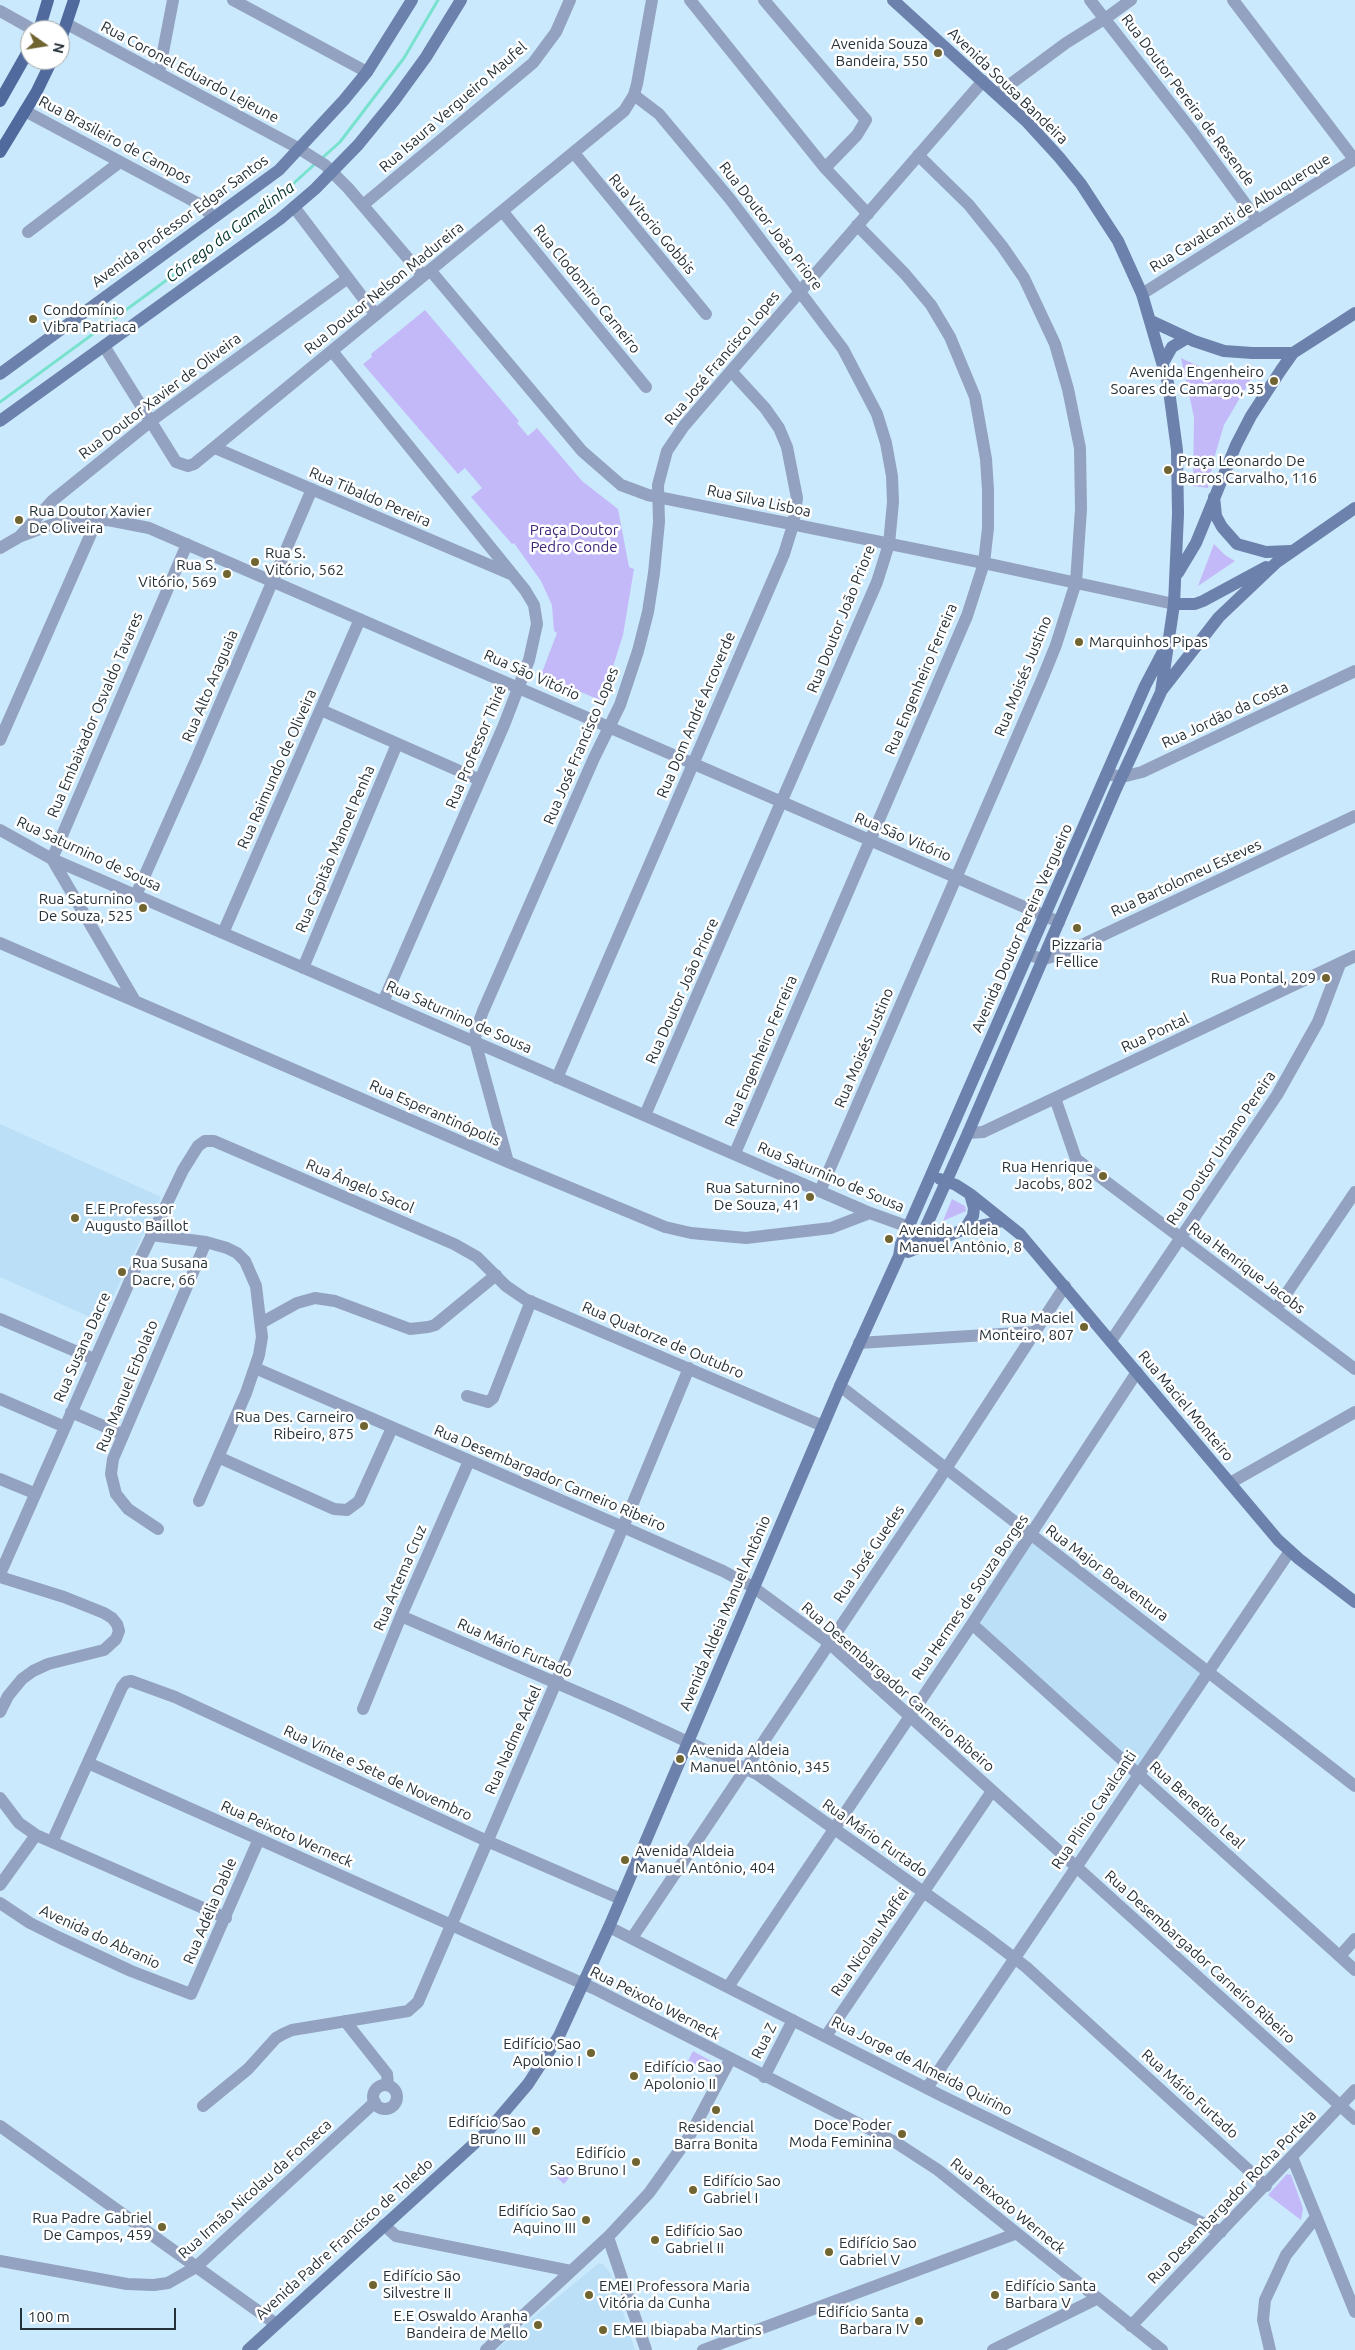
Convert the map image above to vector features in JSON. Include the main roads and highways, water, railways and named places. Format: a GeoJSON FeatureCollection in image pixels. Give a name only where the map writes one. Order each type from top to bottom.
{"type":"FeatureCollection","features":[{"type":"Feature","properties":{"kind":"main road"},"geometry":{"type":"LineString","coordinates":[[42,20],[48,0]]}},
{"type":"Feature","properties":{"kind":"main road"},"geometry":{"type":"LineString","coordinates":[[68,20],[74,0]]}},
{"type":"Feature","properties":{"kind":"main road"},"geometry":{"type":"LineString","coordinates":[[0,100],[20,65]]}},
{"type":"Feature","properties":{"kind":"main road"},"geometry":{"type":"LineString","coordinates":[[0,152],[26,111],[47,70]]}},
{"type":"Feature","properties":{"kind":"waterway","name":"Córrego da Gamelinha"},"geometry":{"type":"LineString","coordinates":[[321,159],[340,142],[404,58],[438,0]]}},
{"type":"Feature","properties":{"kind":"waterway","name":"Córrego da Gamelinha"},"geometry":{"type":"LineString","coordinates":[[0,402],[272,203],[316,163]]}},
{"type":"Feature","properties":{"kind":"place","name":"Avenida Souza Bandeira, 550"},"geometry":{"type":"Point","coordinates":[938,53]}},
{"type":"Feature","properties":{"kind":"place","name":"Condomínio Vibra Patriaca"},"geometry":{"type":"Point","coordinates":[33,319]}},
{"type":"Feature","properties":{"kind":"place","name":"Avenida Engenheiro Soares de Camargo, 35"},"geometry":{"type":"Point","coordinates":[1274,381]}},
{"type":"Feature","properties":{"kind":"place","name":"Praça Leonardo De Barros Carvalho, 116"},"geometry":{"type":"Point","coordinates":[1168,470]}},
{"type":"Feature","properties":{"kind":"place","name":"Rua Doutor Xavier De Oliveira"},"geometry":{"type":"Point","coordinates":[19,520]}},
{"type":"Feature","properties":{"kind":"place","name":"Rua S. Vitório, 562"},"geometry":{"type":"Point","coordinates":[255,562]}},
{"type":"Feature","properties":{"kind":"place","name":"Rua S. Vitório, 569"},"geometry":{"type":"Point","coordinates":[227,574]}},
{"type":"Feature","properties":{"kind":"place","name":"Marquinhos Pipas"},"geometry":{"type":"Point","coordinates":[1079,642]}},
{"type":"Feature","properties":{"kind":"place","name":"Rua Saturnino De Souza, 525"},"geometry":{"type":"Point","coordinates":[143,908]}},
{"type":"Feature","properties":{"kind":"place","name":"Pizzaria Fellice"},"geometry":{"type":"Point","coordinates":[1077,928]}},
{"type":"Feature","properties":{"kind":"place","name":"Rua Pontal, 209"},"geometry":{"type":"Point","coordinates":[1326,978]}},
{"type":"Feature","properties":{"kind":"place","name":"Rua Henrique Jacobs, 802"},"geometry":{"type":"Point","coordinates":[1103,1176]}},
{"type":"Feature","properties":{"kind":"place","name":"Rua Saturnino De Souza, 41"},"geometry":{"type":"Point","coordinates":[810,1197]}},
{"type":"Feature","properties":{"kind":"place","name":"E.E Professor Augusto Baillot"},"geometry":{"type":"Point","coordinates":[75,1218]}},
{"type":"Feature","properties":{"kind":"place","name":"Avenida Aldeia Manuel Antônio, 8"},"geometry":{"type":"Point","coordinates":[889,1239]}},
{"type":"Feature","properties":{"kind":"place","name":"Rua Susana Dacre, 66"},"geometry":{"type":"Point","coordinates":[122,1272]}},
{"type":"Feature","properties":{"kind":"place","name":"Rua Maciel Monteiro, 807"},"geometry":{"type":"Point","coordinates":[1084,1327]}},
{"type":"Feature","properties":{"kind":"place","name":"Rua Des. Carneiro Ribeiro, 875"},"geometry":{"type":"Point","coordinates":[364,1426]}},
{"type":"Feature","properties":{"kind":"place","name":"Avenida Aldeia Manuel Antônio, 345"},"geometry":{"type":"Point","coordinates":[680,1759]}},
{"type":"Feature","properties":{"kind":"place","name":"Avenida Aldeia Manuel Antônio, 404"},"geometry":{"type":"Point","coordinates":[625,1860]}},
{"type":"Feature","properties":{"kind":"place","name":"Edifício Sao Apolonio I"},"geometry":{"type":"Point","coordinates":[591,2053]}},
{"type":"Feature","properties":{"kind":"place","name":"Edifício Sao Apolonio II"},"geometry":{"type":"Point","coordinates":[634,2076]}},
{"type":"Feature","properties":{"kind":"place","name":"Residencial Barra Bonita"},"geometry":{"type":"Point","coordinates":[716,2110]}},
{"type":"Feature","properties":{"kind":"place","name":"Edifício Sao Bruno III"},"geometry":{"type":"Point","coordinates":[536,2131]}},
{"type":"Feature","properties":{"kind":"place","name":"Doce Poder Moda Feminina"},"geometry":{"type":"Point","coordinates":[902,2134]}},
{"type":"Feature","properties":{"kind":"place","name":"Edifício Sao Bruno I"},"geometry":{"type":"Point","coordinates":[636,2162]}},
{"type":"Feature","properties":{"kind":"place","name":"Edifício Sao Gabriel I"},"geometry":{"type":"Point","coordinates":[693,2190]}},
{"type":"Feature","properties":{"kind":"place","name":"Edifício Sao Aquino III"},"geometry":{"type":"Point","coordinates":[586,2220]}},
{"type":"Feature","properties":{"kind":"place","name":"Rua Padre Gabriel De Campos, 459"},"geometry":{"type":"Point","coordinates":[162,2227]}},
{"type":"Feature","properties":{"kind":"place","name":"Edifício Sao Gabriel II"},"geometry":{"type":"Point","coordinates":[655,2240]}},
{"type":"Feature","properties":{"kind":"place","name":"Edifício Sao Gabriel V"},"geometry":{"type":"Point","coordinates":[829,2252]}},
{"type":"Feature","properties":{"kind":"place","name":"Edifício São Silvestre II"},"geometry":{"type":"Point","coordinates":[373,2285]}},
{"type":"Feature","properties":{"kind":"place","name":"EMEI Professora Maria Vitória da Cunha"},"geometry":{"type":"Point","coordinates":[589,2295]}},
{"type":"Feature","properties":{"kind":"place","name":"Edifício Santa Barbara V"},"geometry":{"type":"Point","coordinates":[995,2295]}},
{"type":"Feature","properties":{"kind":"place","name":"Edifício Santa Barbara IV"},"geometry":{"type":"Point","coordinates":[919,2321]}},
{"type":"Feature","properties":{"kind":"place","name":"E.E Oswaldo Aranha Bandeira de Mello"},"geometry":{"type":"Point","coordinates":[538,2325]}},
{"type":"Feature","properties":{"kind":"place","name":"EMEI Ibiapaba Martins"},"geometry":{"type":"Point","coordinates":[603,2330]}},
{"type":"Feature","properties":{"kind":"park label","name":"Praça Doutor Pedro Conde"},"geometry":{"type":"Point","coordinates":[574,538]}}]}
